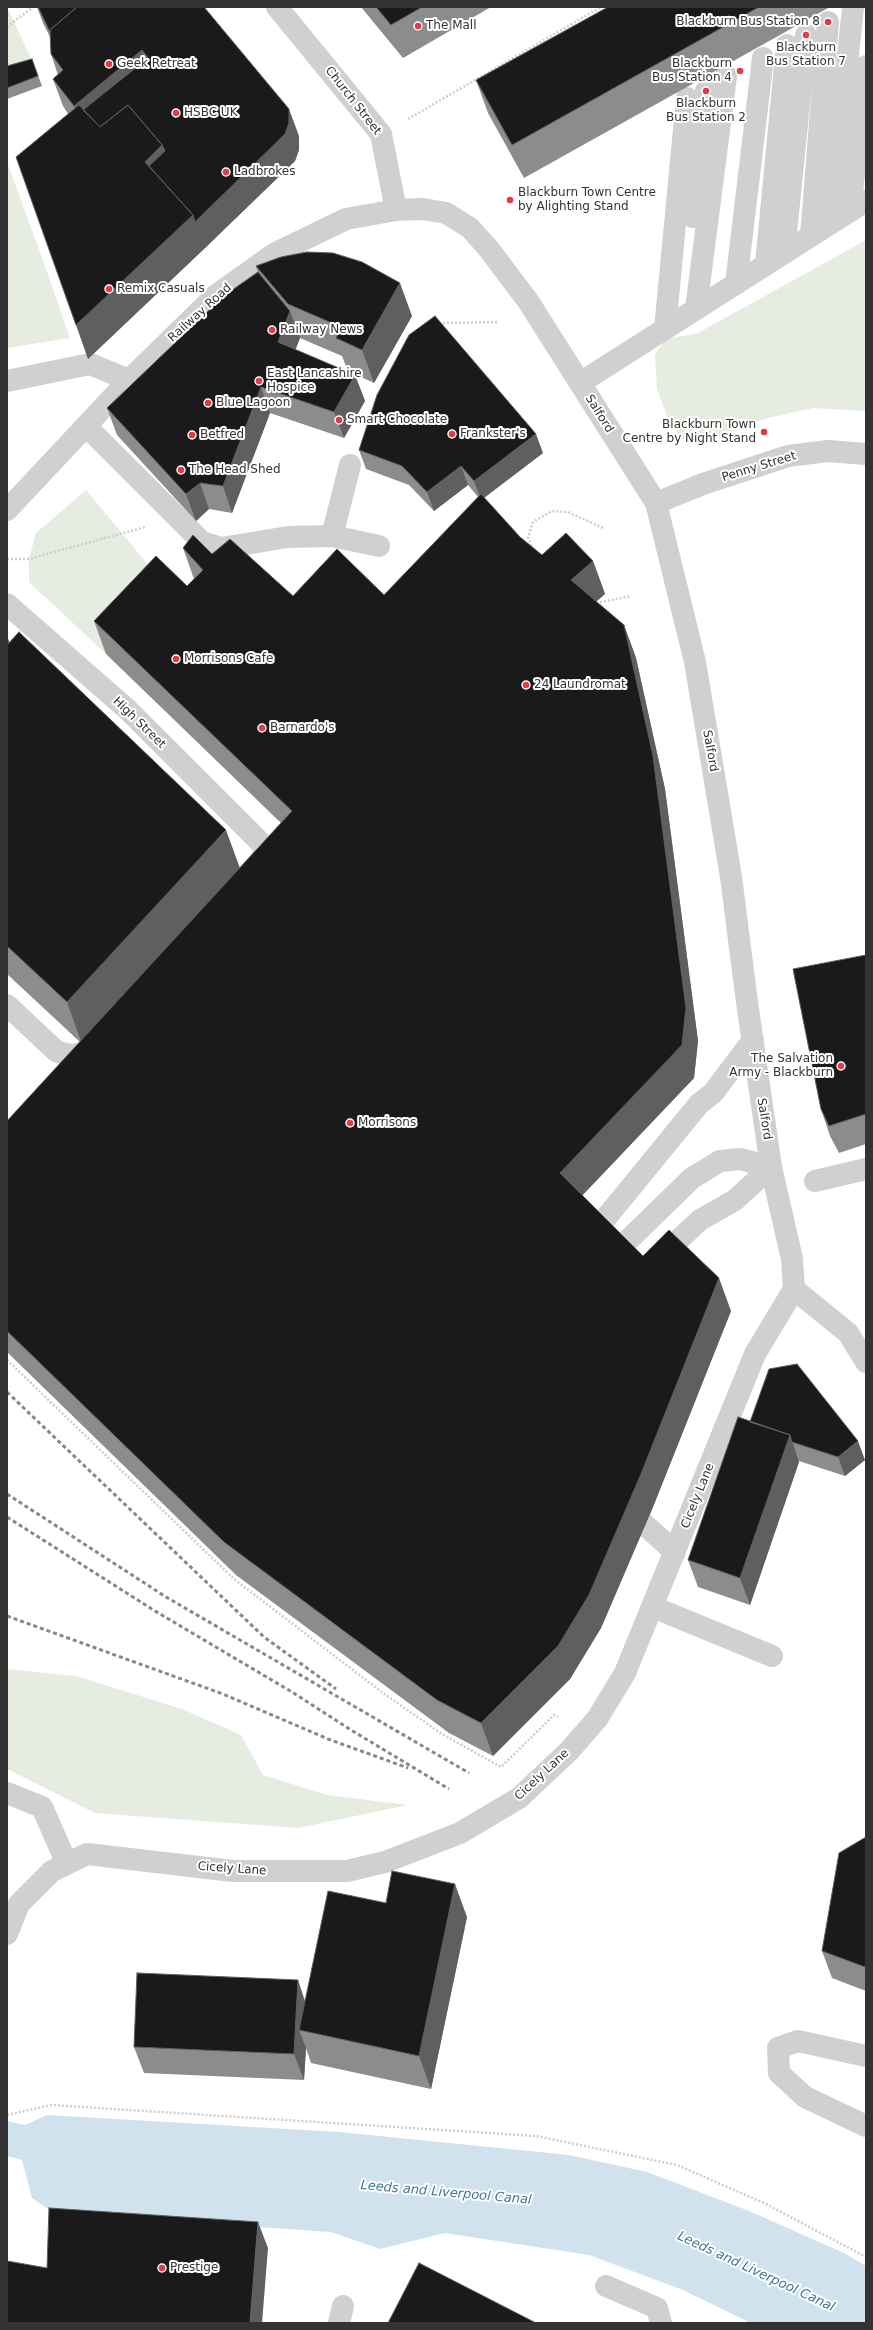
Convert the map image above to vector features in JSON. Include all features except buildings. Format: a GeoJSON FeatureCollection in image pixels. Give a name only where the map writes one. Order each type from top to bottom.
{"type":"FeatureCollection","features":[{"type":"Feature","properties":{"kind":"street","name":"Church Street"},"geometry":{"type":"LineString","coordinates":[[277,7],[381,134],[396,210]]}},
{"type":"Feature","properties":{"kind":"street"},"geometry":{"type":"LineString","coordinates":[[830,224],[853,8]]}},
{"type":"Feature","properties":{"kind":"street"},"geometry":{"type":"LineString","coordinates":[[811,236],[828,22]]}},
{"type":"Feature","properties":{"kind":"street"},"geometry":{"type":"LineString","coordinates":[[775,259],[806,35]]}},
{"type":"Feature","properties":{"kind":"street"},"geometry":{"type":"LineString","coordinates":[[775,259],[787,45]]}},
{"type":"Feature","properties":{"kind":"street"},"geometry":{"type":"LineString","coordinates":[[736,284],[763,58]]}},
{"type":"Feature","properties":{"kind":"street"},"geometry":{"type":"LineString","coordinates":[[580,383],[858,206],[866,66]]}},
{"type":"Feature","properties":{"kind":"street"},"geometry":{"type":"LineString","coordinates":[[688,314],[733,73]]}},
{"type":"Feature","properties":{"kind":"street"},"geometry":{"type":"LineString","coordinates":[[688,314],[697,94]]}},
{"type":"Feature","properties":{"kind":"street","name":"Railway Road"},"geometry":{"type":"LineString","coordinates":[[7,510],[130,380],[215,296],[274,254],[346,219],[396,210],[423,209],[446,213]]}},
{"type":"Feature","properties":{"kind":"street","name":"Salford"},"geometry":{"type":"LineString","coordinates":[[446,213],[470,228],[488,248],[528,301],[656,503],[695,662],[731,877],[746,1002],[753,1040],[771,1167],[792,1259],[794,1289]]}},
{"type":"Feature","properties":{"kind":"street"},"geometry":{"type":"LineString","coordinates":[[7,381],[90,364],[130,380]]}},
{"type":"Feature","properties":{"kind":"street"},"geometry":{"type":"LineString","coordinates":[[87,427],[202,542],[221,548],[288,537],[332,536],[379,546]]}},
{"type":"Feature","properties":{"kind":"street","name":"Penny Street"},"geometry":{"type":"LineString","coordinates":[[656,503],[703,484],[788,456],[828,451],[866,454]]}},
{"type":"Feature","properties":{"kind":"street"},"geometry":{"type":"LineString","coordinates":[[332,536],[350,465]]}},
{"type":"Feature","properties":{"kind":"street","name":"High Street"},"geometry":{"type":"LineString","coordinates":[[7,604],[128,710],[266,848],[261,860],[240,884]]}},
{"type":"Feature","properties":{"kind":"street"},"geometry":{"type":"LineString","coordinates":[[7,1004],[41,1039],[56,1051],[68,1055],[80,1054],[94,1047],[110,1029]]}},
{"type":"Feature","properties":{"kind":"street"},"geometry":{"type":"LineString","coordinates":[[596,1230],[699,1104],[714,1093],[753,1040]]}},
{"type":"Feature","properties":{"kind":"street"},"geometry":{"type":"LineString","coordinates":[[617,1251],[692,1178],[720,1162],[740,1159],[771,1167]]}},
{"type":"Feature","properties":{"kind":"street"},"geometry":{"type":"LineString","coordinates":[[641,1275],[700,1220],[736,1200],[771,1167]]}},
{"type":"Feature","properties":{"kind":"street"},"geometry":{"type":"LineString","coordinates":[[816,1181],[866,1169]]}},
{"type":"Feature","properties":{"kind":"street"},"geometry":{"type":"LineString","coordinates":[[794,1289],[848,1333],[866,1362]]}},
{"type":"Feature","properties":{"kind":"street","name":"Cicely Lane"},"geometry":{"type":"LineString","coordinates":[[7,1934],[19,1904],[52,1871],[88,1854],[232,1871],[347,1871],[385,1862],[460,1833],[519,1798],[568,1752],[597,1719],[625,1673],[755,1354],[794,1289]]}},
{"type":"Feature","properties":{"kind":"street"},"geometry":{"type":"LineString","coordinates":[[610,1493],[675,1552]]}},
{"type":"Feature","properties":{"kind":"street"},"geometry":{"type":"LineString","coordinates":[[653,1607],[772,1656]]}},
{"type":"Feature","properties":{"kind":"street"},"geometry":{"type":"LineString","coordinates":[[7,1793],[42,1807],[67,1864]]}},
{"type":"Feature","properties":{"kind":"street"},"geometry":{"type":"LineString","coordinates":[[866,2056],[798,2041],[778,2048],[779,2072],[805,2097],[866,2126]]}},
{"type":"Feature","properties":{"kind":"street"},"geometry":{"type":"LineString","coordinates":[[606,2286],[657,2308],[661,2323]]}},
{"type":"Feature","properties":{"kind":"path"},"geometry":{"type":"LineString","coordinates":[[7,27],[34,7]]}},
{"type":"Feature","properties":{"kind":"path"},"geometry":{"type":"LineString","coordinates":[[381,134],[601,7]]}},
{"type":"Feature","properties":{"kind":"path"},"geometry":{"type":"LineString","coordinates":[[431,323],[499,322]]}},
{"type":"Feature","properties":{"kind":"path"},"geometry":{"type":"LineString","coordinates":[[535,554],[528,538],[533,522],[552,511],[568,512],[603,528]]}},
{"type":"Feature","properties":{"kind":"path"},"geometry":{"type":"LineString","coordinates":[[7,559],[29,559],[178,518]]}},
{"type":"Feature","properties":{"kind":"path"},"geometry":{"type":"LineString","coordinates":[[594,604],[631,596]]}},
{"type":"Feature","properties":{"kind":"path"},"geometry":{"type":"LineString","coordinates":[[7,1360],[234,1579],[383,1692],[442,1734],[501,1767],[554,1715],[560,1717]]}},
{"type":"Feature","properties":{"kind":"path"},"geometry":{"type":"LineString","coordinates":[[7,2115],[50,2105],[536,2136],[677,2165],[764,2203],[866,2257]]}},
{"type":"Feature","properties":{"kind":"shaded area"},"geometry":{"type":"Polygon","coordinates":[[[7,7],[36,69],[7,77],[7,7]]]}},
{"type":"Feature","properties":{"kind":"shaded area"},"geometry":{"type":"Polygon","coordinates":[[[7,162],[46,269],[70,338],[7,348],[7,162]]]}},
{"type":"Feature","properties":{"kind":"shaded area"},"geometry":{"type":"Polygon","coordinates":[[[866,240],[866,411],[813,408],[764,419],[705,442],[682,439],[667,416],[657,389],[655,354],[666,339],[698,333],[866,240]]]}},
{"type":"Feature","properties":{"kind":"shaded area"},"geometry":{"type":"Polygon","coordinates":[[[86,490],[168,589],[106,654],[29,582],[29,559],[36,533],[86,490]]]}},
{"type":"Feature","properties":{"kind":"shaded area"},"geometry":{"type":"Polygon","coordinates":[[[7,1669],[76,1676],[182,1709],[241,1735],[263,1775],[327,1795],[408,1805],[298,1828],[95,1813],[7,1769],[7,1669]]]}},
{"type":"Feature","properties":{"kind":"water","name":"Leeds and Liverpool Canal"},"geometry":{"type":"Polygon","coordinates":[[[47,2115],[339,2132],[569,2155],[647,2172],[749,2211],[844,2253],[866,2266],[866,2323],[751,2323],[683,2290],[589,2255],[445,2233],[380,2249],[331,2232],[54,2213],[32,2198],[22,2160],[7,2156],[7,2121],[25,2125],[47,2115]]]}},
{"type":"Feature","properties":{"kind":"railway"},"geometry":{"type":"LineString","coordinates":[[7,1392],[264,1637],[336,1689]]}},
{"type":"Feature","properties":{"kind":"railway"},"geometry":{"type":"LineString","coordinates":[[7,1494],[166,1597],[469,1773]]}},
{"type":"Feature","properties":{"kind":"railway"},"geometry":{"type":"LineString","coordinates":[[7,1517],[155,1611],[292,1692],[351,1730],[449,1789]]}},
{"type":"Feature","properties":{"kind":"railway"},"geometry":{"type":"LineString","coordinates":[[7,1616],[223,1694],[328,1739],[408,1768]]}},
{"type":"Feature","properties":{"kind":"place","name":"Blackburn Bus Station 8"},"geometry":{"type":"Point","coordinates":[828,22]}},
{"type":"Feature","properties":{"kind":"place","name":"The Mall"},"geometry":{"type":"Point","coordinates":[418,26]}},
{"type":"Feature","properties":{"kind":"place","name":"Blackburn Bus Station 7"},"geometry":{"type":"Point","coordinates":[806,35]}},
{"type":"Feature","properties":{"kind":"place","name":"Geek Retreat"},"geometry":{"type":"Point","coordinates":[109,64]}},
{"type":"Feature","properties":{"kind":"place","name":"Blackburn Bus Station 4"},"geometry":{"type":"Point","coordinates":[740,71]}},
{"type":"Feature","properties":{"kind":"place","name":"Blackburn Bus Station 2"},"geometry":{"type":"Point","coordinates":[706,91]}},
{"type":"Feature","properties":{"kind":"place","name":"HSBC UK"},"geometry":{"type":"Point","coordinates":[176,113]}},
{"type":"Feature","properties":{"kind":"place","name":"Ladbrokes"},"geometry":{"type":"Point","coordinates":[226,172]}},
{"type":"Feature","properties":{"kind":"place","name":"Blackburn Town Centre by Alighting Stand"},"geometry":{"type":"Point","coordinates":[510,200]}},
{"type":"Feature","properties":{"kind":"place","name":"Remix Casuals"},"geometry":{"type":"Point","coordinates":[109,289]}},
{"type":"Feature","properties":{"kind":"place","name":"Railway News"},"geometry":{"type":"Point","coordinates":[272,330]}},
{"type":"Feature","properties":{"kind":"place","name":"East Lancashire Hospice"},"geometry":{"type":"Point","coordinates":[259,381]}},
{"type":"Feature","properties":{"kind":"place","name":"Blue Lagoon"},"geometry":{"type":"Point","coordinates":[208,403]}},
{"type":"Feature","properties":{"kind":"place","name":"Smart Chocolate"},"geometry":{"type":"Point","coordinates":[339,420]}},
{"type":"Feature","properties":{"kind":"place","name":"Blackburn Town Centre by Night Stand"},"geometry":{"type":"Point","coordinates":[764,432]}},
{"type":"Feature","properties":{"kind":"place","name":"Frankster's"},"geometry":{"type":"Point","coordinates":[452,434]}},
{"type":"Feature","properties":{"kind":"place","name":"Betfred"},"geometry":{"type":"Point","coordinates":[192,435]}},
{"type":"Feature","properties":{"kind":"place","name":"The Head Shed"},"geometry":{"type":"Point","coordinates":[181,470]}},
{"type":"Feature","properties":{"kind":"place","name":"Morrisons Cafe"},"geometry":{"type":"Point","coordinates":[176,659]}},
{"type":"Feature","properties":{"kind":"place","name":"24 Laundromat"},"geometry":{"type":"Point","coordinates":[526,685]}},
{"type":"Feature","properties":{"kind":"place","name":"Barnardo's"},"geometry":{"type":"Point","coordinates":[262,728]}},
{"type":"Feature","properties":{"kind":"place","name":"The Salvation Army - Blackburn"},"geometry":{"type":"Point","coordinates":[841,1066]}},
{"type":"Feature","properties":{"kind":"place","name":"Morrisons"},"geometry":{"type":"Point","coordinates":[350,1123]}},
{"type":"Feature","properties":{"kind":"place","name":"Prestige"},"geometry":{"type":"Point","coordinates":[162,2268]}}]}
